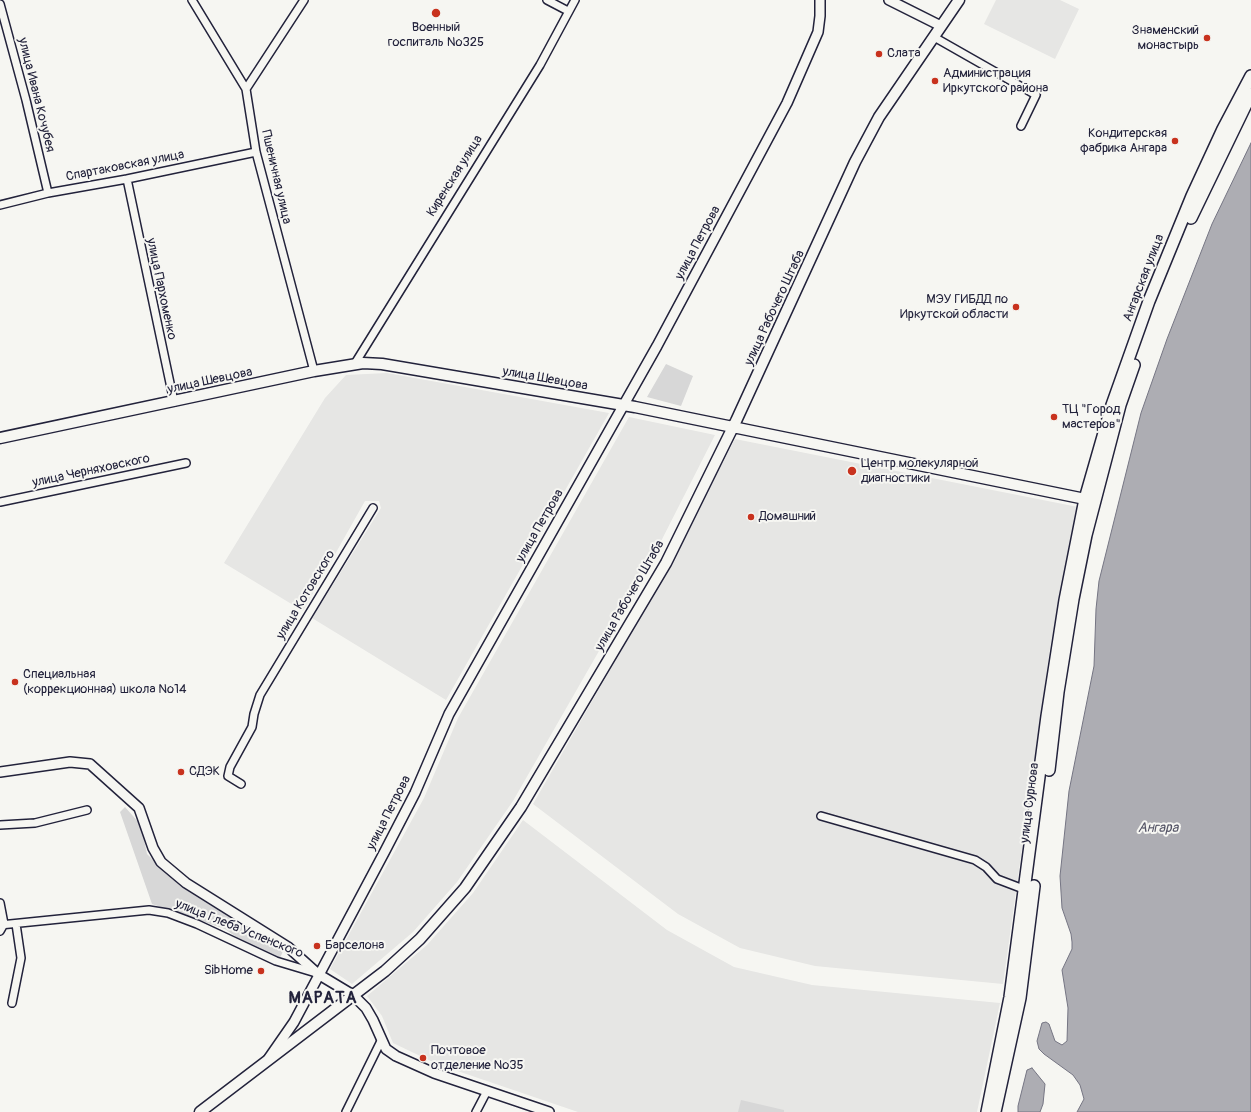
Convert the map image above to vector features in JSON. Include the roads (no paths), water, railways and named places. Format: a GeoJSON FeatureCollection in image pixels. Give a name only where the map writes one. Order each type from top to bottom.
{"type":"FeatureCollection","features":[{"type":"Feature","properties":{"kind":"main road","name":"улица Рабочего Штаба"},"geometry":{"type":"LineString","coordinates":[[200,1112],[385,971],[424,934],[465,888],[521,806],[666,563],[732,428],[855,162],[879,117],[959,0]]}},
{"type":"Feature","properties":{"kind":"main road","name":"Ангарская улица"},"geometry":{"type":"LineString","coordinates":[[1090,499],[1112,405],[1149,301],[1192,196],[1223,129],[1251,76]]}},
{"type":"Feature","properties":{"kind":"main road","name":"Ангарская улица"},"geometry":{"type":"LineString","coordinates":[[1090,499],[1120,405],[1157,302],[1187,226],[1251,94]]}},
{"type":"Feature","properties":{"kind":"main road","name":"улица Шевцова"},"geometry":{"type":"LineString","coordinates":[[0,438],[314,371],[363,363],[382,364],[623,405],[1090,499]]}},
{"type":"Feature","properties":{"kind":"main road","name":"улица Сурнова"},"geometry":{"type":"LineString","coordinates":[[987,1112],[1009,1004],[1026,890],[1050,693],[1065,600],[1090,499]]}},
{"type":"Feature","properties":{"kind":"main road","name":"улица Сурнова"},"geometry":{"type":"LineString","coordinates":[[995,1112],[1020,998],[1058,692],[1090,499]]}},
{"type":"Feature","properties":{"kind":"street","name":"Пшеничная улица"},"geometry":{"type":"LineString","coordinates":[[192,0],[246,89],[256,152],[314,371]]}},
{"type":"Feature","properties":{"kind":"street"},"geometry":{"type":"LineString","coordinates":[[246,89],[304,0]]}},
{"type":"Feature","properties":{"kind":"street"},"geometry":{"type":"LineString","coordinates":[[547,0],[568,11]]}},
{"type":"Feature","properties":{"kind":"street","name":"Киренская улица"},"geometry":{"type":"LineString","coordinates":[[354,365],[540,65],[575,0]]}},
{"type":"Feature","properties":{"kind":"street","name":"улица Петрова"},"geometry":{"type":"LineString","coordinates":[[267,1060],[294,1022],[318,974],[415,793],[449,714],[623,405],[787,103],[818,32],[820,0]]}},
{"type":"Feature","properties":{"kind":"street"},"geometry":{"type":"LineString","coordinates":[[889,0],[941,26]]}},
{"type":"Feature","properties":{"kind":"street","name":"улица Ивана Кочубея"},"geometry":{"type":"LineString","coordinates":[[0,4],[26,100],[48,193]]}},
{"type":"Feature","properties":{"kind":"street"},"geometry":{"type":"LineString","coordinates":[[934,37],[1036,95],[1021,126]]}},
{"type":"Feature","properties":{"kind":"street","name":"Спартаковская улица"},"geometry":{"type":"LineString","coordinates":[[0,205],[48,193],[127,179],[256,152]]}},
{"type":"Feature","properties":{"kind":"street","name":"улица Пархоменко"},"geometry":{"type":"LineString","coordinates":[[127,179],[174,402]]}},
{"type":"Feature","properties":{"kind":"street","name":"улица Черняховского"},"geometry":{"type":"LineString","coordinates":[[0,502],[186,464]]}},
{"type":"Feature","properties":{"kind":"street","name":"улица Котовского"},"geometry":{"type":"LineString","coordinates":[[240,784],[228,776],[230,767],[252,727],[254,714],[260,695],[373,508]]}},
{"type":"Feature","properties":{"kind":"street","name":"улица Глеба Успенского"},"geometry":{"type":"LineString","coordinates":[[0,772],[70,762],[90,764],[139,808],[152,848],[161,862],[186,883],[288,947],[318,974]]}},
{"type":"Feature","properties":{"kind":"street"},"geometry":{"type":"LineString","coordinates":[[0,825],[35,823],[87,810]]}},
{"type":"Feature","properties":{"kind":"street"},"geometry":{"type":"LineString","coordinates":[[821,816],[975,860],[986,866],[997,879],[1026,890]]}},
{"type":"Feature","properties":{"kind":"street"},"geometry":{"type":"LineString","coordinates":[[0,903],[2,924],[0,931]]}},
{"type":"Feature","properties":{"kind":"street","name":"улица Глеба Успенского"},"geometry":{"type":"LineString","coordinates":[[2,924],[16,924],[149,910],[162,912],[197,924],[276,961],[318,974]]}},
{"type":"Feature","properties":{"kind":"street"},"geometry":{"type":"LineString","coordinates":[[12,1003],[21,958],[16,924]]}},
{"type":"Feature","properties":{"kind":"street"},"geometry":{"type":"LineString","coordinates":[[318,974],[353,995],[369,1013],[378,1029],[381,1041],[386,1050],[396,1056],[434,1073],[549,1112]]}},
{"type":"Feature","properties":{"kind":"street"},"geometry":{"type":"LineString","coordinates":[[346,1112],[381,1041]]}},
{"type":"Feature","properties":{"kind":"street"},"geometry":{"type":"LineString","coordinates":[[476,1112],[487,1091]]}},
{"type":"Feature","properties":{"kind":"water","name":"Ангара"},"geometry":{"type":"Polygon","coordinates":[[[1251,143],[1251,1112],[1077,1112],[1084,1099],[1080,1085],[1073,1075],[1039,1049],[1037,1041],[1042,1023],[1046,1022],[1049,1024],[1055,1041],[1062,1045],[1067,1041],[1068,1008],[1062,970],[1072,949],[1072,942],[1071,934],[1062,908],[1060,876],[1069,791],[1094,666],[1096,609],[1099,581],[1141,413],[1167,339],[1212,224],[1251,143]]]}},
{"type":"Feature","properties":{"kind":"water"},"geometry":{"type":"Polygon","coordinates":[[[1032,1068],[1045,1084],[1043,1104],[1040,1112],[1018,1112],[1018,1106],[1027,1070],[1032,1068]]]}},
{"type":"Feature","properties":{"kind":"place","name":"Военный госпиталь №325"},"geometry":{"type":"Point","coordinates":[436,13]}},
{"type":"Feature","properties":{"kind":"place","name":"Знаменский монастырь"},"geometry":{"type":"Point","coordinates":[1207,38]}},
{"type":"Feature","properties":{"kind":"place","name":"Слата"},"geometry":{"type":"Point","coordinates":[879,54]}},
{"type":"Feature","properties":{"kind":"place","name":"Администрация Иркутского района"},"geometry":{"type":"Point","coordinates":[935,81]}},
{"type":"Feature","properties":{"kind":"place","name":"Кондитерская фабрика Ангара"},"geometry":{"type":"Point","coordinates":[1175,141]}},
{"type":"Feature","properties":{"kind":"place","name":"МЭУ ГИБДД по Иркутской области"},"geometry":{"type":"Point","coordinates":[1016,307]}},
{"type":"Feature","properties":{"kind":"place","name":"ТЦ \"Город мастеров\""},"geometry":{"type":"Point","coordinates":[1054,417]}},
{"type":"Feature","properties":{"kind":"place","name":"Центр молекулярной диагностики"},"geometry":{"type":"Point","coordinates":[852,471]}},
{"type":"Feature","properties":{"kind":"place","name":"Домашний"},"geometry":{"type":"Point","coordinates":[751,517]}},
{"type":"Feature","properties":{"kind":"place","name":"Специальная (коррекционная) школа №14"},"geometry":{"type":"Point","coordinates":[15,682]}},
{"type":"Feature","properties":{"kind":"place","name":"СДЭК"},"geometry":{"type":"Point","coordinates":[181,772]}},
{"type":"Feature","properties":{"kind":"place","name":"Барселона"},"geometry":{"type":"Point","coordinates":[317,946]}},
{"type":"Feature","properties":{"kind":"place","name":"SibHome"},"geometry":{"type":"Point","coordinates":[261,971]}},
{"type":"Feature","properties":{"kind":"place","name":"Почтовое отделение №35"},"geometry":{"type":"Point","coordinates":[423,1058]}},
{"type":"Feature","properties":{"kind":"district","name":"МАРАТА"},"geometry":{"type":"Point","coordinates":[323,999]}}]}
